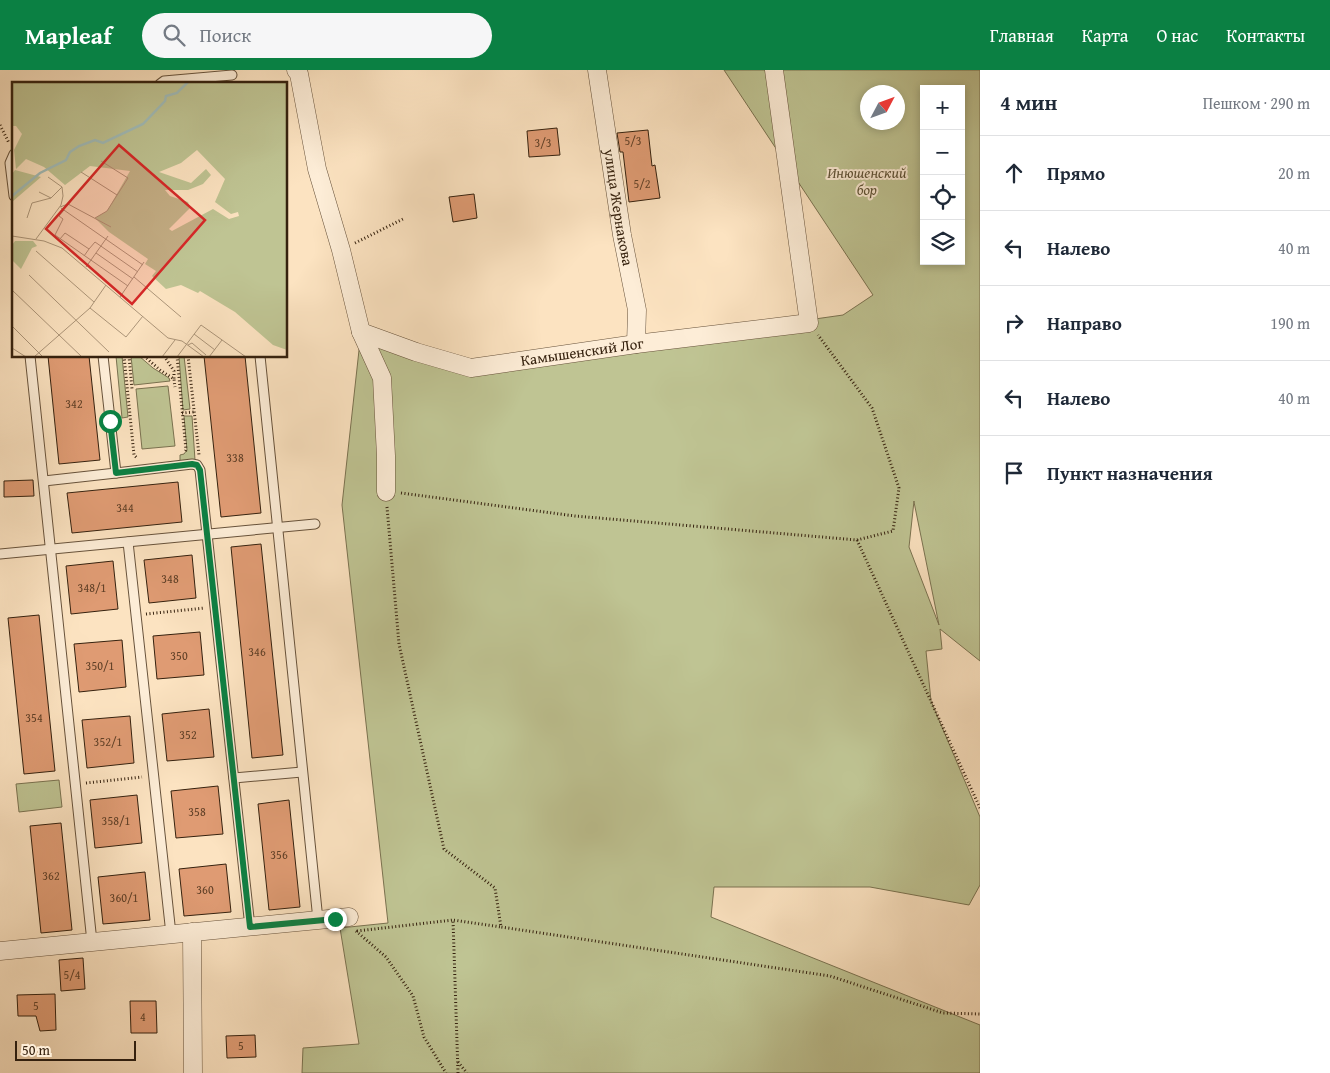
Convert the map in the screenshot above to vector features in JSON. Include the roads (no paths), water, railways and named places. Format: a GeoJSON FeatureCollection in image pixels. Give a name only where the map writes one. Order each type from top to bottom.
{"type":"FeatureCollection","features":[{"type":"Feature","properties":{"kind":"street"},"geometry":{"type":"LineString","coordinates":[[296,70],[299,74],[318,169],[341,250],[361,332],[382,378],[386,492]]}},
{"type":"Feature","properties":{"kind":"street","name":"улица Жернакова"},"geometry":{"type":"LineString","coordinates":[[597,70],[622,235],[637,310],[636,344]]}},
{"type":"Feature","properties":{"kind":"street","name":"Камышенский Лог"},"geometry":{"type":"LineString","coordinates":[[361,332],[416,352],[471,368],[636,344],[809,323],[774,70]]}},
{"type":"Feature","properties":{"kind":"street"},"geometry":{"type":"LineString","coordinates":[[0,951],[350,916]]}},
{"type":"Feature","properties":{"kind":"street"},"geometry":{"type":"LineString","coordinates":[[192,932],[193,1073]]}},
{"type":"Feature","properties":{"kind":"lane"},"geometry":{"type":"LineString","coordinates":[[163,82],[232,76]]}},
{"type":"Feature","properties":{"kind":"lane"},"geometry":{"type":"LineString","coordinates":[[12,158],[10,163],[12,180]]}},
{"type":"Feature","properties":{"kind":"lane"},"geometry":{"type":"LineString","coordinates":[[30,358],[92,942]]}},
{"type":"Feature","properties":{"kind":"lane"},"geometry":{"type":"LineString","coordinates":[[103,358],[116,473]]}},
{"type":"Feature","properties":{"kind":"lane"},"geometry":{"type":"LineString","coordinates":[[260,358],[318,920]]}},
{"type":"Feature","properties":{"kind":"lane"},"geometry":{"type":"LineString","coordinates":[[44,481],[192,464],[197,465],[200,470],[250,927]]}},
{"type":"Feature","properties":{"kind":"lane"},"geometry":{"type":"LineString","coordinates":[[0,554],[316,524]]}},
{"type":"Feature","properties":{"kind":"lane"},"geometry":{"type":"LineString","coordinates":[[128,542],[171,934]]}},
{"type":"Feature","properties":{"kind":"lane"},"geometry":{"type":"LineString","coordinates":[[234,778],[302,772]]}},
{"type":"Feature","properties":{"kind":"park label","name":"Инюшенский бор"},"geometry":{"type":"Point","coordinates":[867,182]}}]}
